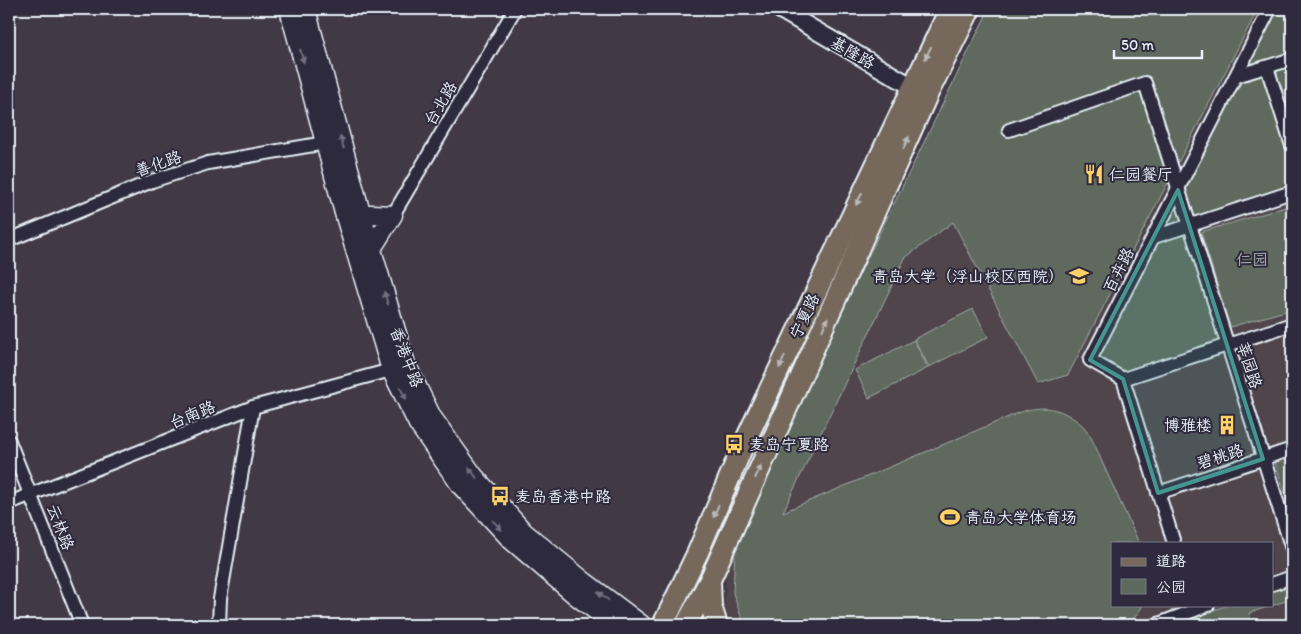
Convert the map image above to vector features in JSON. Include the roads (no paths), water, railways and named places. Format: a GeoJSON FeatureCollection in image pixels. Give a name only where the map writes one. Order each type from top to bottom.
{"type":"FeatureCollection","features":[{"type":"Feature","properties":{"kind":"main road","name":"香港中路"},"geometry":{"type":"LineString","coordinates":[[289,9],[325,143],[352,213],[372,251],[406,364],[432,417],[474,476],[524,532],[585,582],[642,625]]}},
{"type":"Feature","properties":{"kind":"main road","name":"香港中路"},"geometry":{"type":"LineString","coordinates":[[306,9],[352,213],[359,265],[391,370],[418,424],[461,486],[511,540],[615,625]]}},
{"type":"Feature","properties":{"kind":"main road","name":"宁夏路"},"geometry":{"type":"LineString","coordinates":[[686,625],[710,580],[920,90],[950,9]]}},
{"type":"Feature","properties":{"kind":"main road","name":"宁夏路"},"geometry":{"type":"LineString","coordinates":[[663,625],[698,552],[742,448],[920,90],[970,9]]}},
{"type":"Feature","properties":{"kind":"main road"},"geometry":{"type":"LineString","coordinates":[[352,213],[393,215],[372,251],[359,265]]}},
{"type":"Feature","properties":{"kind":"main road"},"geometry":{"type":"LineString","coordinates":[[710,580],[711,606],[716,625]]}},
{"type":"Feature","properties":{"kind":"main road"},"geometry":{"type":"LineString","coordinates":[[575,594],[596,625]]}},
{"type":"Feature","properties":{"kind":"street","name":"台北路"},"geometry":{"type":"LineString","coordinates":[[393,215],[515,9]]}},
{"type":"Feature","properties":{"kind":"street","name":"基隆路"},"geometry":{"type":"LineString","coordinates":[[779,9],[920,90]]}},
{"type":"Feature","properties":{"kind":"street","name":"百卉路"},"geometry":{"type":"LineString","coordinates":[[1123,379],[1090,360],[1270,9]]}},
{"type":"Feature","properties":{"kind":"street"},"geometry":{"type":"LineString","coordinates":[[1236,76],[1292,59]]}},
{"type":"Feature","properties":{"kind":"street"},"geometry":{"type":"LineString","coordinates":[[1267,67],[1292,146]]}},
{"type":"Feature","properties":{"kind":"street"},"geometry":{"type":"LineString","coordinates":[[1009,130],[1145,84],[1292,549]]}},
{"type":"Feature","properties":{"kind":"street","name":"善化路"},"geometry":{"type":"LineString","coordinates":[[9,240],[152,181],[199,166],[325,143]]}},
{"type":"Feature","properties":{"kind":"street"},"geometry":{"type":"LineString","coordinates":[[1154,237],[1292,192]]}},
{"type":"Feature","properties":{"kind":"street"},"geometry":{"type":"LineString","coordinates":[[1174,542],[1123,379],[1292,324]]}},
{"type":"Feature","properties":{"kind":"street","name":"台南路"},"geometry":{"type":"LineString","coordinates":[[9,503],[252,407],[391,370]]}},
{"type":"Feature","properties":{"kind":"street"},"geometry":{"type":"LineString","coordinates":[[219,625],[220,599],[252,407]]}},
{"type":"Feature","properties":{"kind":"street","name":"云林路"},"geometry":{"type":"LineString","coordinates":[[9,441],[82,625]]}},
{"type":"Feature","properties":{"kind":"street","name":"碧桃路"},"geometry":{"type":"LineString","coordinates":[[1158,493],[1292,449]]}},
{"type":"Feature","properties":{"kind":"street"},"geometry":{"type":"LineString","coordinates":[[1274,583],[1292,577]]}},
{"type":"Feature","properties":{"kind":"street"},"geometry":{"type":"LineString","coordinates":[[1156,625],[1175,621],[1194,607]]}},
{"type":"Feature","properties":{"kind":"place","name":"仁园餐厅"},"geometry":{"type":"Point","coordinates":[1094,174]}},
{"type":"Feature","properties":{"kind":"place","name":"青岛大学（浮山校区西院）"},"geometry":{"type":"Point","coordinates":[1079,276]}},
{"type":"Feature","properties":{"kind":"place","name":"博雅楼"},"geometry":{"type":"Point","coordinates":[1227,425]}},
{"type":"Feature","properties":{"kind":"place","name":"麦岛宁夏路"},"geometry":{"type":"Point","coordinates":[734,444]}},
{"type":"Feature","properties":{"kind":"place","name":"麦岛香港中路"},"geometry":{"type":"Point","coordinates":[500,496]}},
{"type":"Feature","properties":{"kind":"place","name":"青岛大学体育场"},"geometry":{"type":"Point","coordinates":[950,517]}},
{"type":"Feature","properties":{"kind":"park label","name":"仁园"},"geometry":{"type":"Point","coordinates":[1252,259]}}]}
